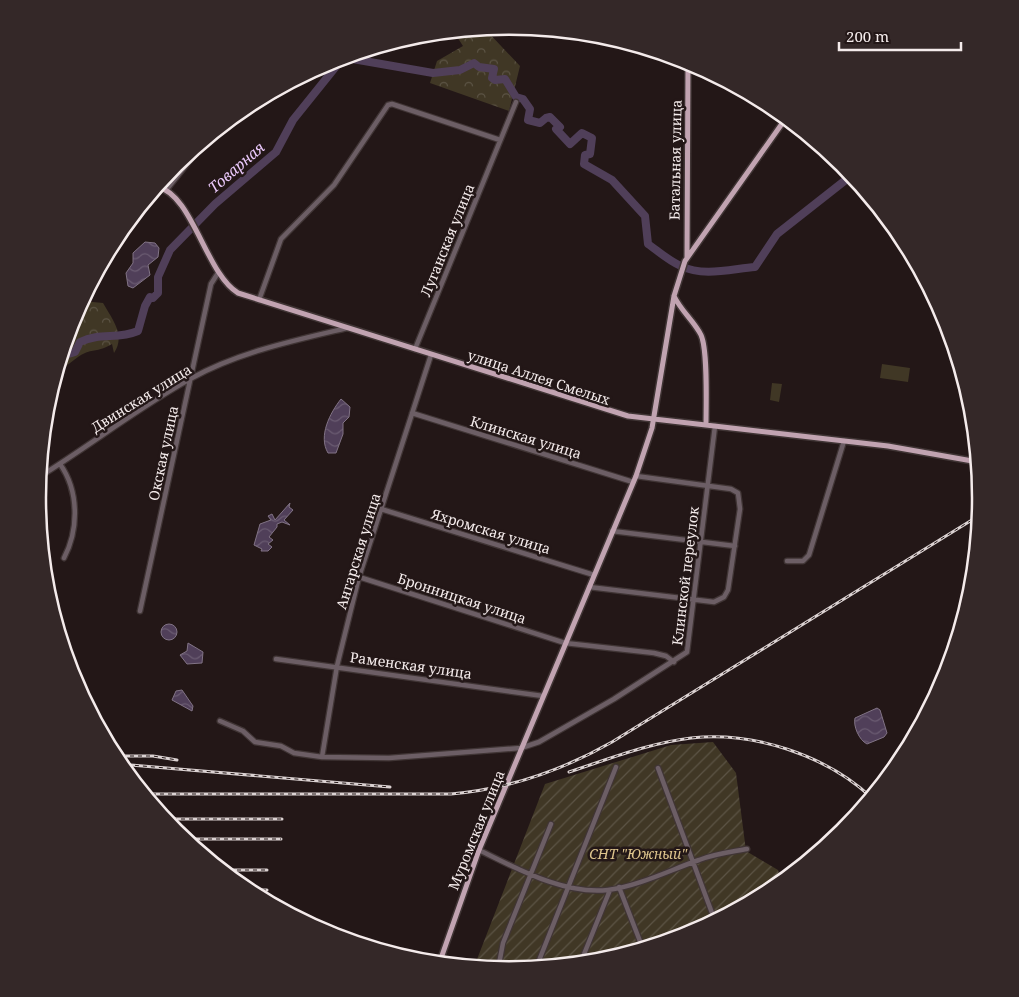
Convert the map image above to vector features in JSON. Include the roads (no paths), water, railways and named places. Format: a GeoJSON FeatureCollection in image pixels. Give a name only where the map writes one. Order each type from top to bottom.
{"type":"FeatureCollection","features":[{"type":"Feature","properties":{"kind":"main road","name":"Батальная улица"},"geometry":{"type":"LineString","coordinates":[[686,259],[688,70]]}},
{"type":"Feature","properties":{"kind":"main road"},"geometry":{"type":"LineString","coordinates":[[543,696],[635,479],[652,428],[661,386],[674,296],[686,259],[782,124]]}},
{"type":"Feature","properties":{"kind":"main road","name":"улица Аллея Смелых"},"geometry":{"type":"LineString","coordinates":[[167,190],[174,195],[218,273],[229,288],[259,300],[615,413],[920,451],[971,461]]}},
{"type":"Feature","properties":{"kind":"main road"},"geometry":{"type":"LineString","coordinates":[[686,237],[689,241],[698,242]]}},
{"type":"Feature","properties":{"kind":"main road"},"geometry":{"type":"LineString","coordinates":[[674,296],[679,308],[701,335],[704,349],[706,425]]}},
{"type":"Feature","properties":{"kind":"main road"},"geometry":{"type":"LineString","coordinates":[[672,311],[679,308]]}},
{"type":"Feature","properties":{"kind":"main road","name":"Муромская улица"},"geometry":{"type":"LineString","coordinates":[[442,957],[479,850],[543,696]]}},
{"type":"Feature","properties":{"kind":"street","name":"Луганская улица"},"geometry":{"type":"LineString","coordinates":[[415,349],[516,102]]}},
{"type":"Feature","properties":{"kind":"street"},"geometry":{"type":"LineString","coordinates":[[259,300],[281,239],[334,185],[388,105],[392,104],[500,140]]}},
{"type":"Feature","properties":{"kind":"street"},"geometry":{"type":"LineString","coordinates":[[167,190],[181,172]]}},
{"type":"Feature","properties":{"kind":"street","name":"Окская улица"},"geometry":{"type":"LineString","coordinates":[[140,610],[150,573],[211,284],[218,273]]}},
{"type":"Feature","properties":{"kind":"street","name":"Двинская улица"},"geometry":{"type":"LineString","coordinates":[[47,472],[145,406],[190,379],[237,359],[347,328]]}},
{"type":"Feature","properties":{"kind":"street","name":"Ангарская улица"},"geometry":{"type":"LineString","coordinates":[[322,757],[337,666],[359,577],[431,355]]}},
{"type":"Feature","properties":{"kind":"street","name":"Клинская улица"},"geometry":{"type":"LineString","coordinates":[[412,413],[635,479]]}},
{"type":"Feature","properties":{"kind":"street","name":"Клинской переулок"},"geometry":{"type":"LineString","coordinates":[[220,721],[244,731],[255,742],[281,746],[294,753],[322,757],[388,758],[521,748],[540,742],[688,652],[715,426]]}},
{"type":"Feature","properties":{"kind":"street"},"geometry":{"type":"LineString","coordinates":[[787,560],[803,561],[809,555],[844,441]]}},
{"type":"Feature","properties":{"kind":"street"},"geometry":{"type":"LineString","coordinates":[[60,464],[74,490],[75,506],[71,544],[64,558]]}},
{"type":"Feature","properties":{"kind":"street"},"geometry":{"type":"LineString","coordinates":[[589,587],[714,602],[724,597],[728,590],[740,510],[738,493],[731,489],[635,479]]}},
{"type":"Feature","properties":{"kind":"street","name":"Яхромская улица"},"geometry":{"type":"LineString","coordinates":[[382,509],[594,575]]}},
{"type":"Feature","properties":{"kind":"street"},"geometry":{"type":"LineString","coordinates":[[612,532],[735,546]]}},
{"type":"Feature","properties":{"kind":"street","name":"Бронницкая улица"},"geometry":{"type":"LineString","coordinates":[[359,577],[565,643]]}},
{"type":"Feature","properties":{"kind":"street"},"geometry":{"type":"LineString","coordinates":[[565,643],[654,653],[666,656],[674,662]]}},
{"type":"Feature","properties":{"kind":"street","name":"Раменская улица"},"geometry":{"type":"LineString","coordinates":[[276,659],[543,696]]}},
{"type":"Feature","properties":{"kind":"street"},"geometry":{"type":"LineString","coordinates":[[539,961],[616,767]]}},
{"type":"Feature","properties":{"kind":"street"},"geometry":{"type":"LineString","coordinates":[[658,768],[713,915]]}},
{"type":"Feature","properties":{"kind":"street"},"geometry":{"type":"LineString","coordinates":[[499,962],[499,956],[530,873],[551,824]]}},
{"type":"Feature","properties":{"kind":"street"},"geometry":{"type":"LineString","coordinates":[[479,850],[530,873],[569,886],[610,890],[657,876],[694,862],[747,849]]}},
{"type":"Feature","properties":{"kind":"street"},"geometry":{"type":"LineString","coordinates":[[619,887],[640,942]]}},
{"type":"Feature","properties":{"kind":"street"},"geometry":{"type":"LineString","coordinates":[[583,956],[610,890]]}},
{"type":"Feature","properties":{"kind":"water"},"geometry":{"type":"Polygon","coordinates":[[[145,242],[155,243],[159,248],[158,257],[148,265],[150,275],[133,288],[128,286],[126,273],[133,263],[133,253],[145,242]]]}},
{"type":"Feature","properties":{"kind":"water"},"geometry":{"type":"Polygon","coordinates":[[[341,399],[350,407],[349,417],[343,423],[343,434],[336,453],[328,453],[324,439],[325,432],[329,418],[341,399]]]}},
{"type":"Feature","properties":{"kind":"water"},"geometry":{"type":"Polygon","coordinates":[[[290,503],[289,507],[293,510],[284,520],[290,525],[282,522],[277,524],[277,527],[269,537],[273,540],[268,544],[272,547],[268,551],[261,551],[262,549],[254,545],[260,524],[271,520],[268,516],[272,514],[275,520],[290,503]]]}},
{"type":"Feature","properties":{"kind":"water"},"geometry":{"type":"Polygon","coordinates":[[[169,624],[175,626],[177,632],[175,638],[169,640],[163,638],[161,632],[163,626],[169,624]]]}},
{"type":"Feature","properties":{"kind":"water"},"geometry":{"type":"Polygon","coordinates":[[[188,643],[203,652],[202,663],[187,664],[180,655],[187,651],[188,643]]]}},
{"type":"Feature","properties":{"kind":"water"},"geometry":{"type":"Polygon","coordinates":[[[182,690],[193,706],[192,711],[172,700],[176,691],[182,690]]]}},
{"type":"Feature","properties":{"kind":"water"},"geometry":{"type":"Polygon","coordinates":[[[877,708],[880,710],[887,733],[884,737],[867,744],[857,732],[855,718],[877,708]]]}},
{"type":"Feature","properties":{"kind":"waterway","name":"Товарная"},"geometry":{"type":"LineString","coordinates":[[360,60],[433,73],[460,70],[474,63],[479,67],[494,69],[492,78],[495,80],[505,79],[516,97],[523,99],[530,109],[528,120],[540,123],[550,117],[560,127],[556,129],[570,144],[582,133],[592,138],[590,154],[585,155],[584,164],[612,180],[645,216],[648,244],[681,266],[698,271],[708,272],[755,267],[777,234],[846,180]]}},
{"type":"Feature","properties":{"kind":"waterway","name":"Товарная"},"geometry":{"type":"LineString","coordinates":[[70,354],[75,352],[80,342],[88,339],[130,334],[138,331],[145,306],[150,297],[153,298],[158,293],[158,277],[170,250],[215,204],[276,152],[293,120],[334,69]]}},
{"type":"Feature","properties":{"kind":"railway"},"geometry":{"type":"LineString","coordinates":[[153,794],[451,794],[493,788],[534,777],[573,762],[612,742],[972,520]]}},
{"type":"Feature","properties":{"kind":"railway"},"geometry":{"type":"LineString","coordinates":[[569,772],[629,752],[675,740],[715,737],[739,738],[788,749],[811,758],[833,769],[867,794]]}},
{"type":"Feature","properties":{"kind":"railway"},"geometry":{"type":"LineString","coordinates":[[124,756],[153,756],[177,760]]}},
{"type":"Feature","properties":{"kind":"railway"},"geometry":{"type":"LineString","coordinates":[[130,765],[390,787]]}},
{"type":"Feature","properties":{"kind":"railway"},"geometry":{"type":"LineString","coordinates":[[175,819],[282,819]]}},
{"type":"Feature","properties":{"kind":"railway"},"geometry":{"type":"LineString","coordinates":[[196,839],[281,839]]}},
{"type":"Feature","properties":{"kind":"railway"},"geometry":{"type":"LineString","coordinates":[[233,870],[267,870]]}},
{"type":"Feature","properties":{"kind":"railway"},"geometry":{"type":"LineString","coordinates":[[262,890],[267,890]]}},
{"type":"Feature","properties":{"kind":"park label","name":"СНТ \"Южный\""},"geometry":{"type":"Point","coordinates":[638,853]}}]}
